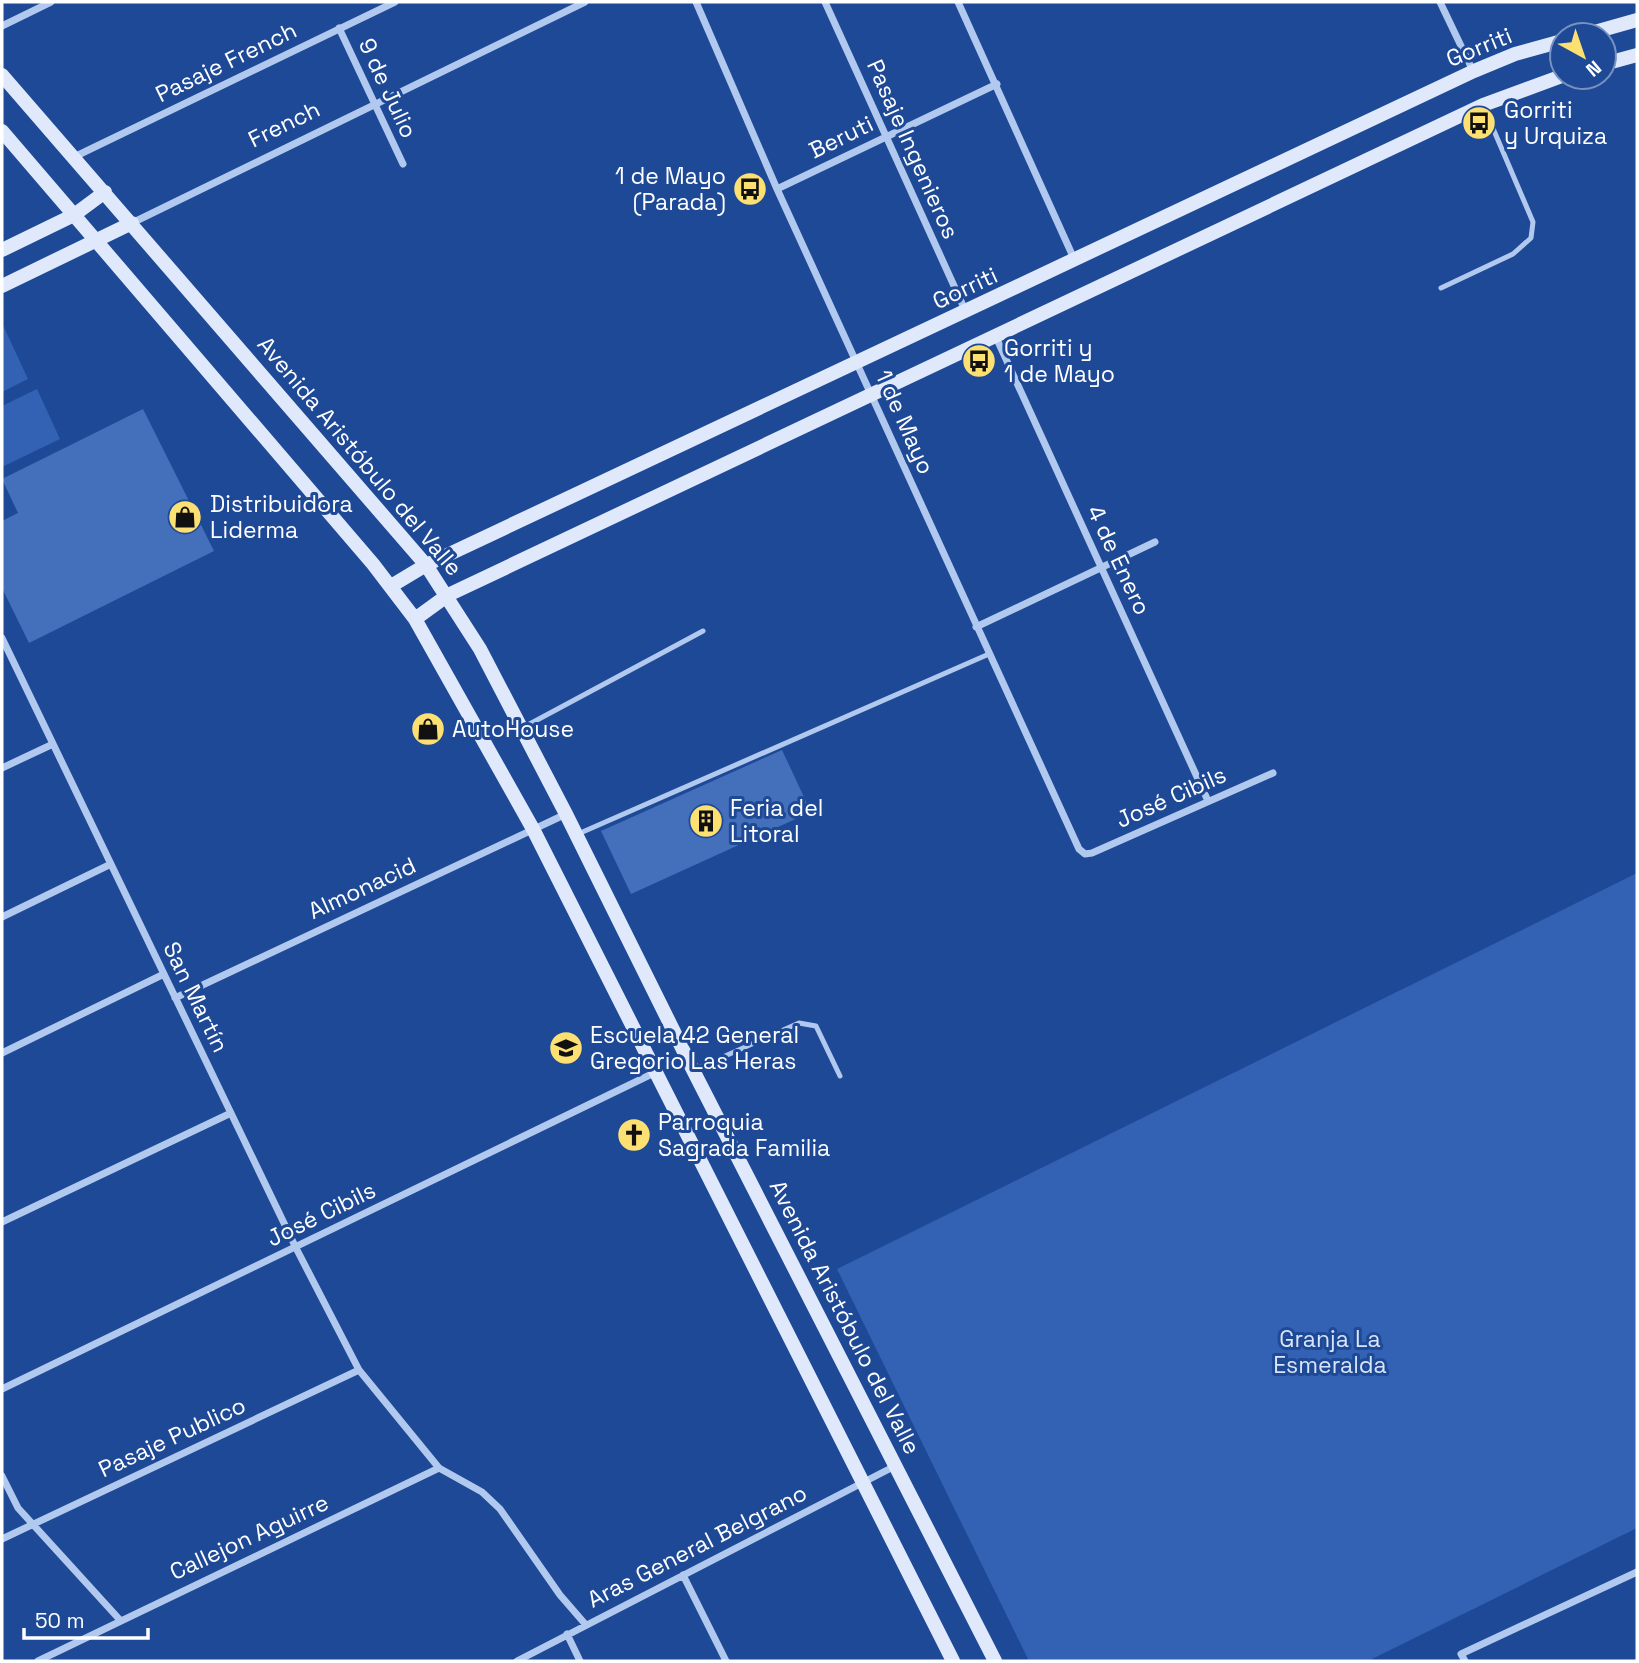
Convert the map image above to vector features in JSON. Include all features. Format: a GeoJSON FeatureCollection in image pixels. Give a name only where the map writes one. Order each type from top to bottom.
{"type":"FeatureCollection","features":[{"type":"Feature","properties":{"kind":"main road"},"geometry":{"type":"LineString","coordinates":[[1618,25],[1637,20]]}},
{"type":"Feature","properties":{"kind":"main road","name":"Gorriti"},"geometry":{"type":"LineString","coordinates":[[391,586],[426,565],[1075,262],[1474,71],[1515,54],[1548,45]]}},
{"type":"Feature","properties":{"kind":"main road"},"geometry":{"type":"LineString","coordinates":[[1618,60],[1637,55]]}},
{"type":"Feature","properties":{"kind":"main road","name":"Avenida Aristóbulo del Valle"},"geometry":{"type":"LineString","coordinates":[[2,75],[426,565],[447,595],[522,728],[693,1070],[995,1661]]}},
{"type":"Feature","properties":{"kind":"main road"},"geometry":{"type":"LineString","coordinates":[[415,619],[447,595],[871,392],[1483,105],[1548,81]]}},
{"type":"Feature","properties":{"kind":"main road"},"geometry":{"type":"LineString","coordinates":[[2,131],[391,586],[415,619],[533,829],[951,1660]]}},
{"type":"Feature","properties":{"kind":"main road"},"geometry":{"type":"LineString","coordinates":[[2,250],[74,215],[105,192]]}},
{"type":"Feature","properties":{"kind":"main road","name":"French"},"geometry":{"type":"LineString","coordinates":[[2,286],[132,223]]}},
{"type":"Feature","properties":{"kind":"street"},"geometry":{"type":"LineString","coordinates":[[2,26],[51,2]]}},
{"type":"Feature","properties":{"kind":"street","name":"Pasaje French"},"geometry":{"type":"LineString","coordinates":[[75,157],[395,2]]}},
{"type":"Feature","properties":{"kind":"street","name":"French"},"geometry":{"type":"LineString","coordinates":[[132,223],[585,2]]}},
{"type":"Feature","properties":{"kind":"street","name":"1 de Mayo"},"geometry":{"type":"LineString","coordinates":[[696,2],[777,189],[976,627],[1079,849],[1085,854]]}},
{"type":"Feature","properties":{"kind":"street","name":"Pasaje Ingenieros"},"geometry":{"type":"LineString","coordinates":[[825,2],[966,313]]}},
{"type":"Feature","properties":{"kind":"street"},"geometry":{"type":"LineString","coordinates":[[958,2],[1075,262]]}},
{"type":"Feature","properties":{"kind":"street"},"geometry":{"type":"LineString","coordinates":[[1440,2],[1474,71]]}},
{"type":"Feature","properties":{"kind":"street","name":"9 de Julio"},"geometry":{"type":"LineString","coordinates":[[339,28],[403,164]]}},
{"type":"Feature","properties":{"kind":"street","name":"Beruti"},"geometry":{"type":"LineString","coordinates":[[777,189],[996,84]]}},
{"type":"Feature","properties":{"kind":"street","name":"4 de Enero"},"geometry":{"type":"LineString","coordinates":[[995,335],[1208,801]]}},
{"type":"Feature","properties":{"kind":"street"},"geometry":{"type":"LineString","coordinates":[[976,627],[1156,542]]}},
{"type":"Feature","properties":{"kind":"street","name":"San Martín"},"geometry":{"type":"LineString","coordinates":[[2,638],[230,1113],[359,1370],[439,1468]]}},
{"type":"Feature","properties":{"kind":"street"},"geometry":{"type":"LineString","coordinates":[[2,768],[53,744]]}},
{"type":"Feature","properties":{"kind":"street","name":"José Cibils"},"geometry":{"type":"LineString","coordinates":[[1085,854],[1273,774]]}},
{"type":"Feature","properties":{"kind":"street","name":"Almonacid"},"geometry":{"type":"LineString","coordinates":[[175,998],[566,814]]}},
{"type":"Feature","properties":{"kind":"street"},"geometry":{"type":"LineString","coordinates":[[2,917],[111,864]]}},
{"type":"Feature","properties":{"kind":"street"},"geometry":{"type":"LineString","coordinates":[[2,1053],[164,975]]}},
{"type":"Feature","properties":{"kind":"street","name":"José Cibils"},"geometry":{"type":"LineString","coordinates":[[2,1389],[656,1072]]}},
{"type":"Feature","properties":{"kind":"street"},"geometry":{"type":"LineString","coordinates":[[2,1222],[230,1113]]}},
{"type":"Feature","properties":{"kind":"street","name":"Pasaje Publico"},"geometry":{"type":"LineString","coordinates":[[2,1539],[359,1370]]}},
{"type":"Feature","properties":{"kind":"street","name":"Aras General Belgrano"},"geometry":{"type":"LineString","coordinates":[[517,1661],[895,1466]]}},
{"type":"Feature","properties":{"kind":"street"},"geometry":{"type":"LineString","coordinates":[[439,1468],[482,1492],[500,1509],[560,1595],[586,1625]]}},
{"type":"Feature","properties":{"kind":"street","name":"Callejon Aguirre"},"geometry":{"type":"LineString","coordinates":[[37,1661],[439,1468]]}},
{"type":"Feature","properties":{"kind":"street"},"geometry":{"type":"LineString","coordinates":[[2,1476],[18,1508],[120,1620]]}},
{"type":"Feature","properties":{"kind":"street"},"geometry":{"type":"LineString","coordinates":[[1463,1658],[1637,1572]]}},
{"type":"Feature","properties":{"kind":"street"},"geometry":{"type":"LineString","coordinates":[[683,1575],[726,1661]]}},
{"type":"Feature","properties":{"kind":"street"},"geometry":{"type":"LineString","coordinates":[[568,1634],[580,1661]]}},
{"type":"Feature","properties":{"kind":"lane"},"geometry":{"type":"LineString","coordinates":[[1441,288],[1513,254],[1531,238],[1532,222],[1483,105]]}},
{"type":"Feature","properties":{"kind":"lane"},"geometry":{"type":"LineString","coordinates":[[522,728],[703,631]]}},
{"type":"Feature","properties":{"kind":"lane"},"geometry":{"type":"LineString","coordinates":[[577,835],[989,653]]}},
{"type":"Feature","properties":{"kind":"lane"},"geometry":{"type":"LineString","coordinates":[[693,1070],[799,1023],[817,1026],[840,1076]]}},
{"type":"Feature","properties":{"kind":"green space"},"geometry":{"type":"Polygon","coordinates":[[[2,323],[28,379],[2,392],[2,323]]]}},
{"type":"Feature","properties":{"kind":"green space"},"geometry":{"type":"Polygon","coordinates":[[[37,389],[60,439],[2,467],[2,406],[37,389]]]}},
{"type":"Feature","properties":{"kind":"green space","name":"Granja La Esmeralda"},"geometry":{"type":"Polygon","coordinates":[[[1637,873],[1637,1528],[1368,1661],[1029,1661],[837,1269],[1637,873]]]}},
{"type":"Feature","properties":{"kind":"building"},"geometry":{"type":"Polygon","coordinates":[[[143,409],[214,551],[29,643],[2,588],[2,521],[18,513],[2,479],[143,409]]]}},
{"type":"Feature","properties":{"kind":"building","name":"Feria del Litoral"},"geometry":{"type":"Polygon","coordinates":[[[782,750],[811,812],[631,894],[601,831],[782,750]]]}},
{"type":"Feature","properties":{"kind":"place","name":"Gorriti y Urquiza"},"geometry":{"type":"Point","coordinates":[1479,123]}},
{"type":"Feature","properties":{"kind":"place","name":"1 de Mayo (Parada)"},"geometry":{"type":"Point","coordinates":[750,189]}},
{"type":"Feature","properties":{"kind":"place","name":"Gorriti y 1 de Mayo"},"geometry":{"type":"Point","coordinates":[979,361]}},
{"type":"Feature","properties":{"kind":"place","name":"Distribuidora Liderma"},"geometry":{"type":"Point","coordinates":[185,517]}},
{"type":"Feature","properties":{"kind":"place","name":"AutoHouse"},"geometry":{"type":"Point","coordinates":[428,729]}},
{"type":"Feature","properties":{"kind":"place","name":"Feria del Litoral"},"geometry":{"type":"Point","coordinates":[706,821]}},
{"type":"Feature","properties":{"kind":"place","name":"Escuela 42 General Gregorio Las Heras"},"geometry":{"type":"Point","coordinates":[566,1048]}},
{"type":"Feature","properties":{"kind":"place","name":"Parroquia Sagrada Familia"},"geometry":{"type":"Point","coordinates":[634,1135]}}]}
